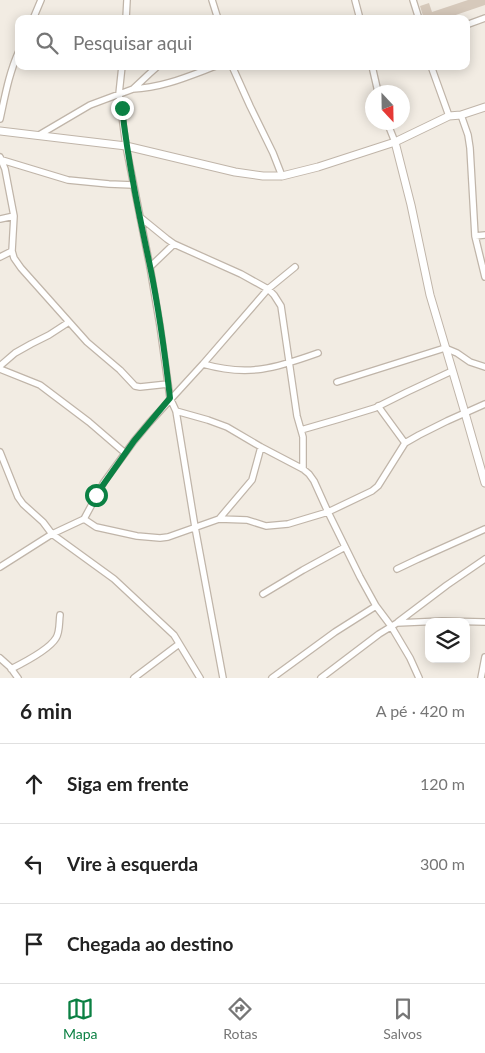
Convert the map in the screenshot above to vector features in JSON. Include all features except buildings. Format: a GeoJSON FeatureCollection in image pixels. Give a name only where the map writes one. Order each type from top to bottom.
{"type":"FeatureCollection","features":[{"type":"Feature","properties":{"kind":"street"},"geometry":{"type":"LineString","coordinates":[[35,15],[42,0]]}},
{"type":"Feature","properties":{"kind":"street"},"geometry":{"type":"LineString","coordinates":[[126,15],[127,0]]}},
{"type":"Feature","properties":{"kind":"street"},"geometry":{"type":"LineString","coordinates":[[212,0],[217,15]]}},
{"type":"Feature","properties":{"kind":"street"},"geometry":{"type":"LineString","coordinates":[[355,0],[359,15]]}},
{"type":"Feature","properties":{"kind":"street"},"geometry":{"type":"LineString","coordinates":[[413,0],[418,15]]}},
{"type":"Feature","properties":{"kind":"street"},"geometry":{"type":"LineString","coordinates":[[470,23],[485,18]]}},
{"type":"Feature","properties":{"kind":"street"},"geometry":{"type":"LineString","coordinates":[[0,119],[15,59]]}},
{"type":"Feature","properties":{"kind":"street"},"geometry":{"type":"LineString","coordinates":[[122,70],[119,94],[126,146],[150,267],[170,398],[176,411],[223,678]]}},
{"type":"Feature","properties":{"kind":"street"},"geometry":{"type":"LineString","coordinates":[[39,135],[90,105],[133,88],[154,70]]}},
{"type":"Feature","properties":{"kind":"street"},"geometry":{"type":"LineString","coordinates":[[133,88],[147,88],[163,84],[204,70]]}},
{"type":"Feature","properties":{"kind":"street"},"geometry":{"type":"LineString","coordinates":[[234,70],[282,176]]}},
{"type":"Feature","properties":{"kind":"street"},"geometry":{"type":"LineString","coordinates":[[373,70],[376,85]]}},
{"type":"Feature","properties":{"kind":"street"},"geometry":{"type":"LineString","coordinates":[[433,70],[448,116]]}},
{"type":"Feature","properties":{"kind":"street"},"geometry":{"type":"LineString","coordinates":[[0,131],[126,146],[235,172],[263,176],[282,176],[318,167],[395,142],[448,116],[461,115],[485,108]]}},
{"type":"Feature","properties":{"kind":"street"},"geometry":{"type":"LineString","coordinates":[[461,115],[470,148],[476,236],[485,277]]}},
{"type":"Feature","properties":{"kind":"street"},"geometry":{"type":"LineString","coordinates":[[390,130],[411,205],[430,295],[485,482]]}},
{"type":"Feature","properties":{"kind":"street"},"geometry":{"type":"LineString","coordinates":[[1,159],[68,180],[133,185]]}},
{"type":"Feature","properties":{"kind":"street"},"geometry":{"type":"LineString","coordinates":[[1,159],[14,216],[12,251],[14,258],[21,268],[87,342],[120,370],[135,386],[168,384]]}},
{"type":"Feature","properties":{"kind":"street"},"geometry":{"type":"LineString","coordinates":[[0,219],[14,216]]}},
{"type":"Feature","properties":{"kind":"street"},"geometry":{"type":"LineString","coordinates":[[140,217],[174,244],[241,274],[268,289],[274,295],[281,306],[297,416],[302,430],[304,448],[303,469]]}},
{"type":"Feature","properties":{"kind":"street"},"geometry":{"type":"LineString","coordinates":[[476,236],[485,235]]}},
{"type":"Feature","properties":{"kind":"street"},"geometry":{"type":"LineString","coordinates":[[150,267],[174,244]]}},
{"type":"Feature","properties":{"kind":"street"},"geometry":{"type":"LineString","coordinates":[[0,257],[12,251]]}},
{"type":"Feature","properties":{"kind":"street"},"geometry":{"type":"LineString","coordinates":[[0,567],[52,534],[84,519],[96,495],[125,453],[149,423],[268,289],[295,267]]}},
{"type":"Feature","properties":{"kind":"street"},"geometry":{"type":"LineString","coordinates":[[69,322],[15,353],[0,368],[40,385],[89,422],[125,453]]}},
{"type":"Feature","properties":{"kind":"street"},"geometry":{"type":"LineString","coordinates":[[337,382],[445,348],[457,353],[470,362],[485,367]]}},
{"type":"Feature","properties":{"kind":"street"},"geometry":{"type":"LineString","coordinates":[[203,364],[229,370],[245,371],[272,368],[318,353]]}},
{"type":"Feature","properties":{"kind":"street"},"geometry":{"type":"LineString","coordinates":[[302,430],[339,420],[378,406],[452,371]]}},
{"type":"Feature","properties":{"kind":"street"},"geometry":{"type":"LineString","coordinates":[[84,519],[96,527],[137,536],[160,538],[219,519],[247,520],[266,526],[296,522],[328,512],[364,496],[378,486],[405,443],[485,404]]}},
{"type":"Feature","properties":{"kind":"street"},"geometry":{"type":"LineString","coordinates":[[378,406],[405,443]]}},
{"type":"Feature","properties":{"kind":"street"},"geometry":{"type":"LineString","coordinates":[[176,411],[216,423],[309,474],[376,606],[394,625],[419,678]]}},
{"type":"Feature","properties":{"kind":"street"},"geometry":{"type":"LineString","coordinates":[[219,519],[252,480],[261,447]]}},
{"type":"Feature","properties":{"kind":"street"},"geometry":{"type":"LineString","coordinates":[[0,452],[20,501],[43,522],[52,534],[114,579],[174,636],[200,678]]}},
{"type":"Feature","properties":{"kind":"street"},"geometry":{"type":"LineString","coordinates":[[397,569],[485,529]]}},
{"type":"Feature","properties":{"kind":"street"},"geometry":{"type":"LineString","coordinates":[[263,594],[345,547]]}},
{"type":"Feature","properties":{"kind":"street"},"geometry":{"type":"LineString","coordinates":[[321,678],[328,676],[379,634],[485,559]]}},
{"type":"Feature","properties":{"kind":"street"},"geometry":{"type":"LineString","coordinates":[[272,678],[335,632],[376,606]]}},
{"type":"Feature","properties":{"kind":"street"},"geometry":{"type":"LineString","coordinates":[[11,669],[28,660],[54,641],[57,636],[60,615]]}},
{"type":"Feature","properties":{"kind":"street"},"geometry":{"type":"LineString","coordinates":[[394,625],[462,621],[485,622]]}},
{"type":"Feature","properties":{"kind":"street"},"geometry":{"type":"LineString","coordinates":[[134,678],[179,644]]}},
{"type":"Feature","properties":{"kind":"street"},"geometry":{"type":"LineString","coordinates":[[481,678],[485,657]]}},
{"type":"Feature","properties":{"kind":"street"},"geometry":{"type":"LineString","coordinates":[[0,658],[18,678]]}},
{"type":"Feature","properties":{"kind":"route"},"geometry":{"type":"LineString","coordinates":[[96,495],[134,441],[170,398],[150,267],[126,146],[122,108]]}}]}
